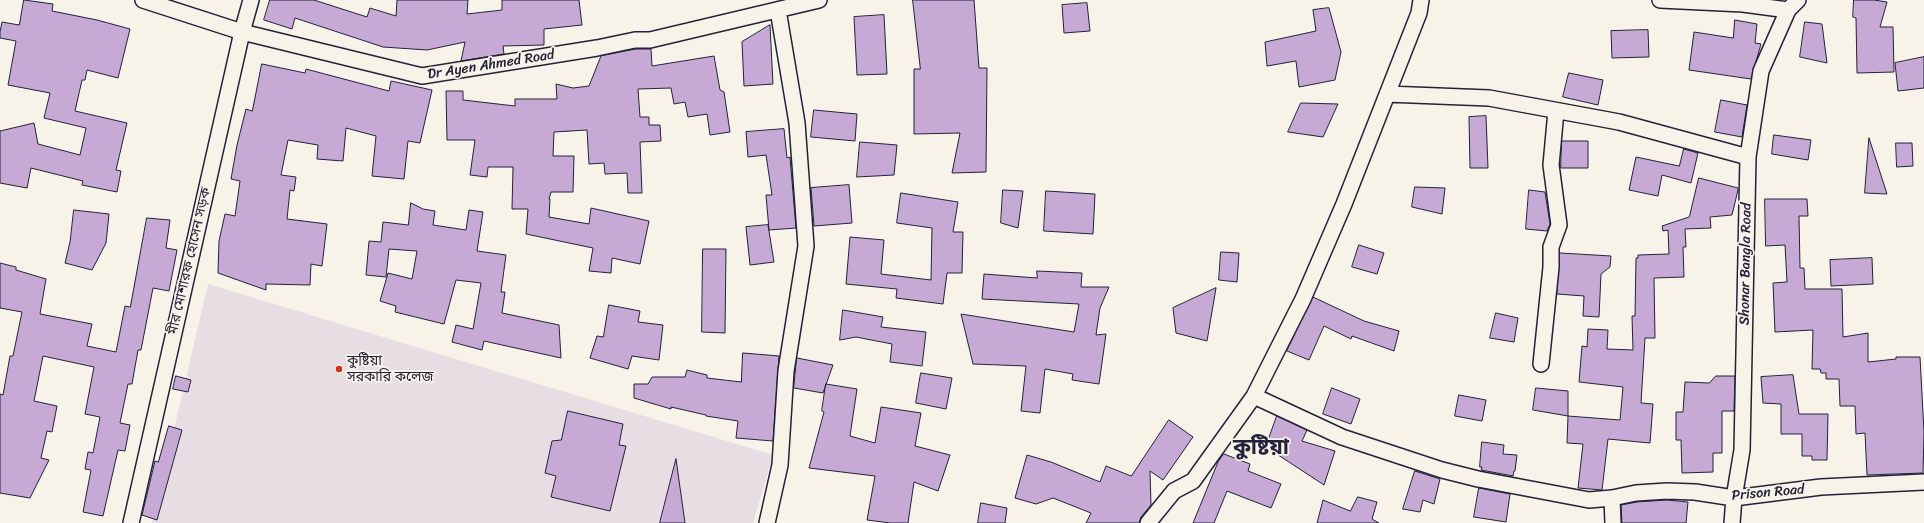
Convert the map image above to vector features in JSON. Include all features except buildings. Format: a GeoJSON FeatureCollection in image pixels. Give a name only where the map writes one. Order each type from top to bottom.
{"type":"FeatureCollection","features":[{"type":"Feature","properties":{"kind":"street","name":"Dr Ayen Ahmed Road"},"geometry":{"type":"LineString","coordinates":[[143,0],[242,32],[422,76],[596,48],[635,40],[650,40],[819,0]]}},
{"type":"Feature","properties":{"kind":"street","name":"মীর মোশারফ হোসেন সড়ক"},"geometry":{"type":"LineString","coordinates":[[131,523],[242,32],[251,0]]}},
{"type":"Feature","properties":{"kind":"street"},"geometry":{"type":"LineString","coordinates":[[1148,523],[1174,491],[1193,481],[1254,396],[1303,299],[1344,204],[1419,13],[1421,0]]}},
{"type":"Feature","properties":{"kind":"street"},"geometry":{"type":"LineString","coordinates":[[1660,0],[1793,5]]}},
{"type":"Feature","properties":{"kind":"street","name":"Shonar Bangla Road"},"geometry":{"type":"LineString","coordinates":[[1732,523],[1734,498],[1742,450],[1748,157],[1761,71],[1793,5]]}},
{"type":"Feature","properties":{"kind":"street"},"geometry":{"type":"LineString","coordinates":[[767,523],[780,465],[786,371],[806,246],[797,124],[778,10]]}},
{"type":"Feature","properties":{"kind":"street"},"geometry":{"type":"LineString","coordinates":[[1387,94],[1489,98],[1619,122],[1748,157]]}},
{"type":"Feature","properties":{"kind":"street"},"geometry":{"type":"LineString","coordinates":[[1541,364],[1551,267],[1551,247],[1559,225],[1551,165],[1556,111]]}},
{"type":"Feature","properties":{"kind":"street","name":"Prison Road"},"geometry":{"type":"LineString","coordinates":[[1254,396],[1342,438],[1442,470],[1478,479],[1589,500],[1612,498],[1636,493],[1666,491],[1694,492],[1734,498],[1820,487],[1924,482]]}},
{"type":"Feature","properties":{"kind":"street"},"geometry":{"type":"LineString","coordinates":[[1612,498],[1613,523]]}},
{"type":"Feature","properties":{"kind":"shaded area","name":"কুষ্টিয়া সরকারি কলেজ"},"geometry":{"type":"Polygon","coordinates":[[[208,284],[773,455],[753,523],[152,523],[208,284]]]}},
{"type":"Feature","properties":{"kind":"place","name":"কুষ্টিয়া সরকারি কলেজ"},"geometry":{"type":"Point","coordinates":[339,369]}},
{"type":"Feature","properties":{"kind":"district","name":"কুষ্টিয়া"},"geometry":{"type":"Point","coordinates":[1261,448]}}]}
